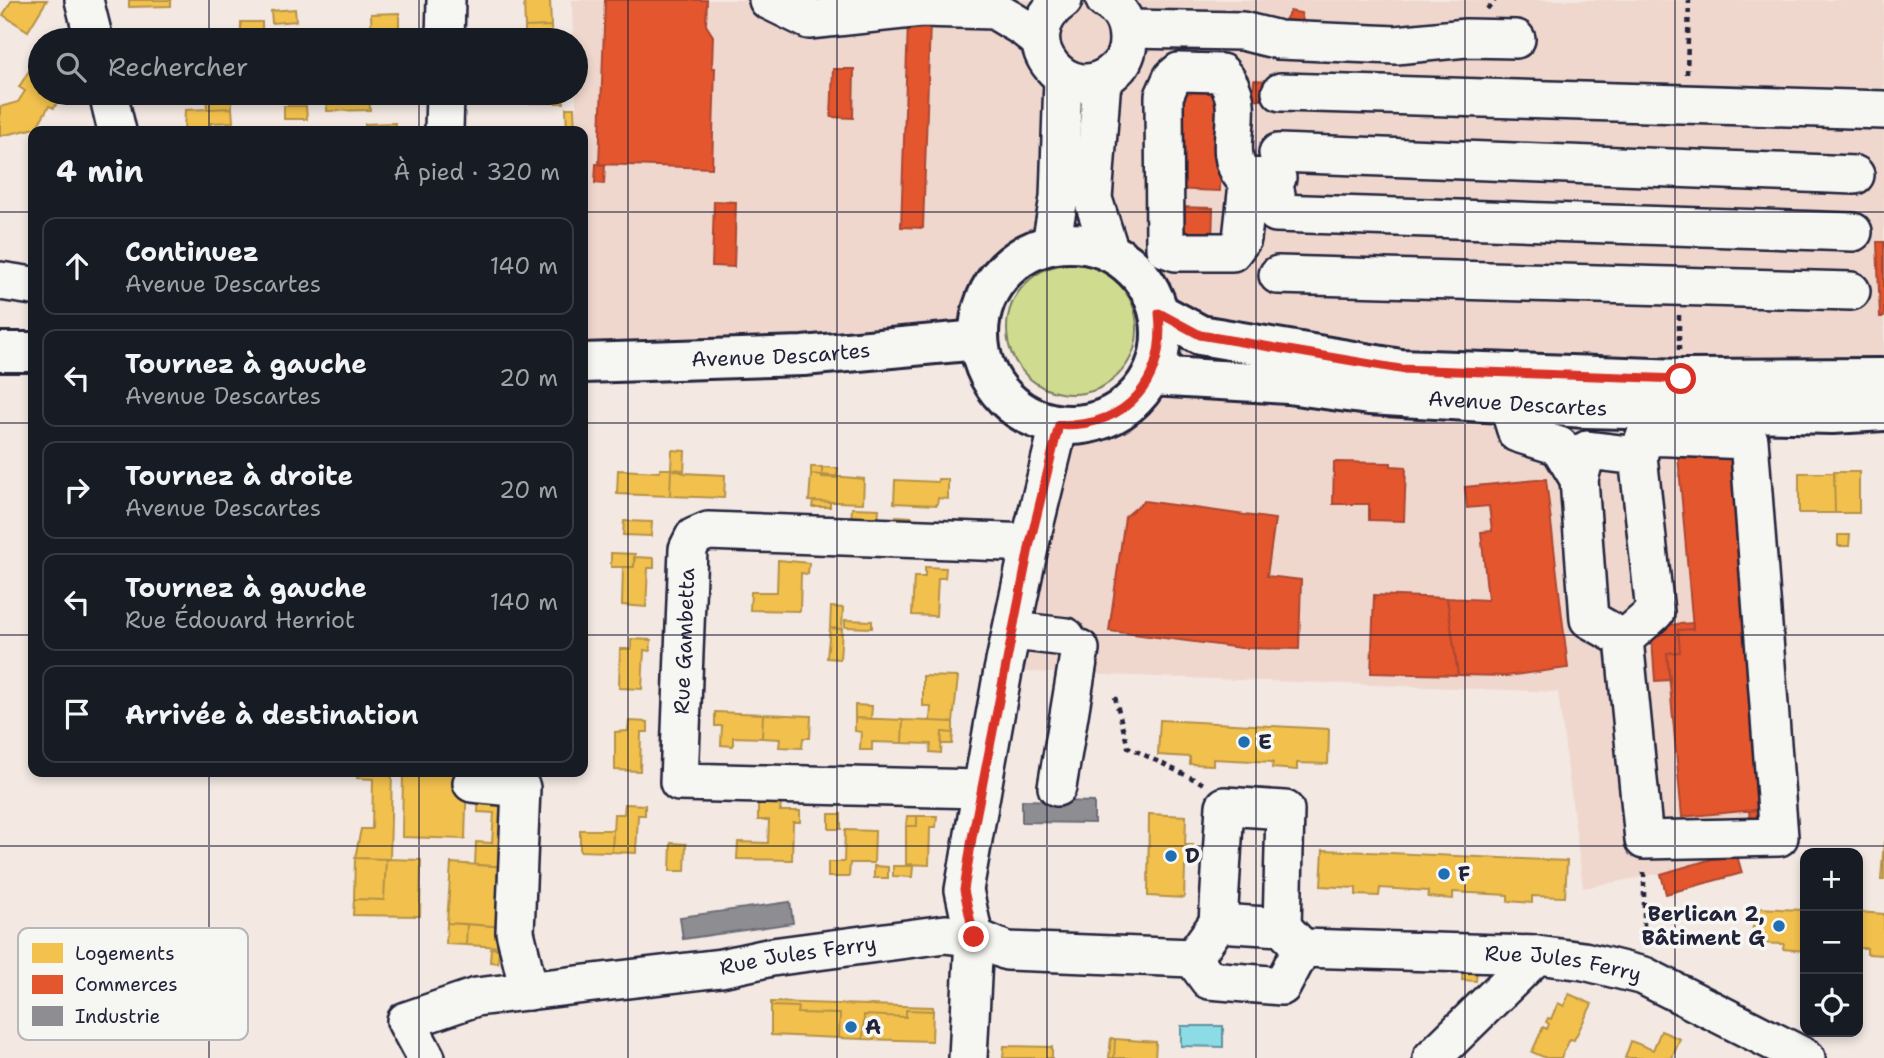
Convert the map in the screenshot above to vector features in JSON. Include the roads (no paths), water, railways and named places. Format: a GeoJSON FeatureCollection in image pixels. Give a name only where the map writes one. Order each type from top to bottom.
{"type":"FeatureCollection","features":[{"type":"Feature","properties":{"kind":"main road"},"geometry":{"type":"LineString","coordinates":[[1051,244],[1090,245],[1110,252],[1133,268],[1151,291],[1159,313],[1160,346],[1151,376],[1136,398],[1116,414],[1092,423],[1059,425],[1034,419],[1013,406],[995,387],[983,365],[979,340],[985,302],[996,281],[1011,264],[1030,252],[1051,244]]}},
{"type":"Feature","properties":{"kind":"main road","name":"Avenue Descartes"},"geometry":{"type":"LineString","coordinates":[[1159,313],[1200,335],[1400,369],[1681,379],[1884,378]]}},
{"type":"Feature","properties":{"kind":"main road","name":"Avenue Descartes"},"geometry":{"type":"LineString","coordinates":[[588,363],[803,356],[979,340]]}},
{"type":"Feature","properties":{"kind":"main road"},"geometry":{"type":"LineString","coordinates":[[0,352],[28,352]]}},
{"type":"Feature","properties":{"kind":"main road","name":"Avenue Descartes"},"geometry":{"type":"LineString","coordinates":[[1151,376],[1289,384],[1369,395],[1586,408],[1832,414],[1884,411]]}},
{"type":"Feature","properties":{"kind":"street"},"geometry":{"type":"LineString","coordinates":[[84,0],[91,28]]}},
{"type":"Feature","properties":{"kind":"street"},"geometry":{"type":"LineString","coordinates":[[445,28],[446,0]]}},
{"type":"Feature","properties":{"kind":"street"},"geometry":{"type":"LineString","coordinates":[[768,0],[823,10],[994,10],[1040,41],[1048,62],[1063,78],[1089,83],[1111,74],[1125,57],[1115,8],[1279,40],[1396,45],[1466,38],[1516,39]]}},
{"type":"Feature","properties":{"kind":"street"},"geometry":{"type":"LineString","coordinates":[[1040,41],[1046,17],[1063,0]]}},
{"type":"Feature","properties":{"kind":"street"},"geometry":{"type":"LineString","coordinates":[[1853,232],[1277,185],[1243,177],[1234,166],[1235,91],[1221,73],[1179,72],[1172,78],[1164,96],[1165,248],[1176,252],[1232,252],[1242,239],[1247,193],[1277,185],[1855,175]]}},
{"type":"Feature","properties":{"kind":"street"},"geometry":{"type":"LineString","coordinates":[[1051,244],[1059,198],[1063,78]]}},
{"type":"Feature","properties":{"kind":"street"},"geometry":{"type":"LineString","coordinates":[[1102,79],[1093,199],[1110,252]]}},
{"type":"Feature","properties":{"kind":"street"},"geometry":{"type":"LineString","coordinates":[[1281,92],[1884,110]]}},
{"type":"Feature","properties":{"kind":"street"},"geometry":{"type":"LineString","coordinates":[[111,105],[116,126]]}},
{"type":"Feature","properties":{"kind":"street"},"geometry":{"type":"LineString","coordinates":[[444,126],[445,105]]}},
{"type":"Feature","properties":{"kind":"street"},"geometry":{"type":"LineString","coordinates":[[1278,275],[1851,291]]}},
{"type":"Feature","properties":{"kind":"street"},"geometry":{"type":"LineString","coordinates":[[0,282],[28,285]]}},
{"type":"Feature","properties":{"kind":"street"},"geometry":{"type":"LineString","coordinates":[[1508,404],[1517,433],[1559,446],[1583,465],[1638,456]]}},
{"type":"Feature","properties":{"kind":"street"},"geometry":{"type":"LineString","coordinates":[[1586,408],[1583,465],[1589,619],[1624,639]]}},
{"type":"Feature","properties":{"kind":"street"},"geometry":{"type":"LineString","coordinates":[[968,1058],[974,937],[964,890],[981,789],[1030,543],[1059,425]]}},
{"type":"Feature","properties":{"kind":"street"},"geometry":{"type":"LineString","coordinates":[[1645,436],[1749,440],[1779,837],[1644,840],[1624,639],[1656,612],[1638,456],[1645,436]]}},
{"type":"Feature","properties":{"kind":"street","name":"Rue Gambetta"},"geometry":{"type":"LineString","coordinates":[[981,789],[680,782],[688,550],[694,537],[708,531],[1030,543]]}},
{"type":"Feature","properties":{"kind":"street"},"geometry":{"type":"LineString","coordinates":[[1013,631],[1073,643],[1057,787]]}},
{"type":"Feature","properties":{"kind":"street"},"geometry":{"type":"LineString","coordinates":[[472,783],[521,788],[515,932],[529,991]]}},
{"type":"Feature","properties":{"kind":"street"},"geometry":{"type":"LineString","coordinates":[[1225,806],[1285,810],[1292,937],[1282,986],[1209,981],[1193,958],[1218,923],[1225,806]]}},
{"type":"Feature","properties":{"kind":"street","name":"Rue Jules Ferry"},"geometry":{"type":"LineString","coordinates":[[1218,923],[1292,937],[1584,961],[1644,976],[1806,1058]]}},
{"type":"Feature","properties":{"kind":"street","name":"Rue Jules Ferry"},"geometry":{"type":"LineString","coordinates":[[426,1058],[407,1021],[477,997],[720,968],[772,957],[945,934],[974,937],[1007,951],[1193,958]]}},
{"type":"Feature","properties":{"kind":"street"},"geometry":{"type":"LineString","coordinates":[[1433,1058],[1536,955]]}},
{"type":"Feature","properties":{"kind":"water"},"geometry":{"type":"Polygon","coordinates":[[[1181,1026],[1223,1026],[1223,1047],[1181,1046],[1181,1026]]]}},
{"type":"Feature","properties":{"kind":"place","name":"E"},"geometry":{"type":"Point","coordinates":[1244,742]}},
{"type":"Feature","properties":{"kind":"place","name":"D"},"geometry":{"type":"Point","coordinates":[1171,856]}},
{"type":"Feature","properties":{"kind":"place","name":"F"},"geometry":{"type":"Point","coordinates":[1444,874]}},
{"type":"Feature","properties":{"kind":"place","name":"Berlican 2, Bâtiment G"},"geometry":{"type":"Point","coordinates":[1779,926]}},
{"type":"Feature","properties":{"kind":"place","name":"A"},"geometry":{"type":"Point","coordinates":[851,1027]}}]}
